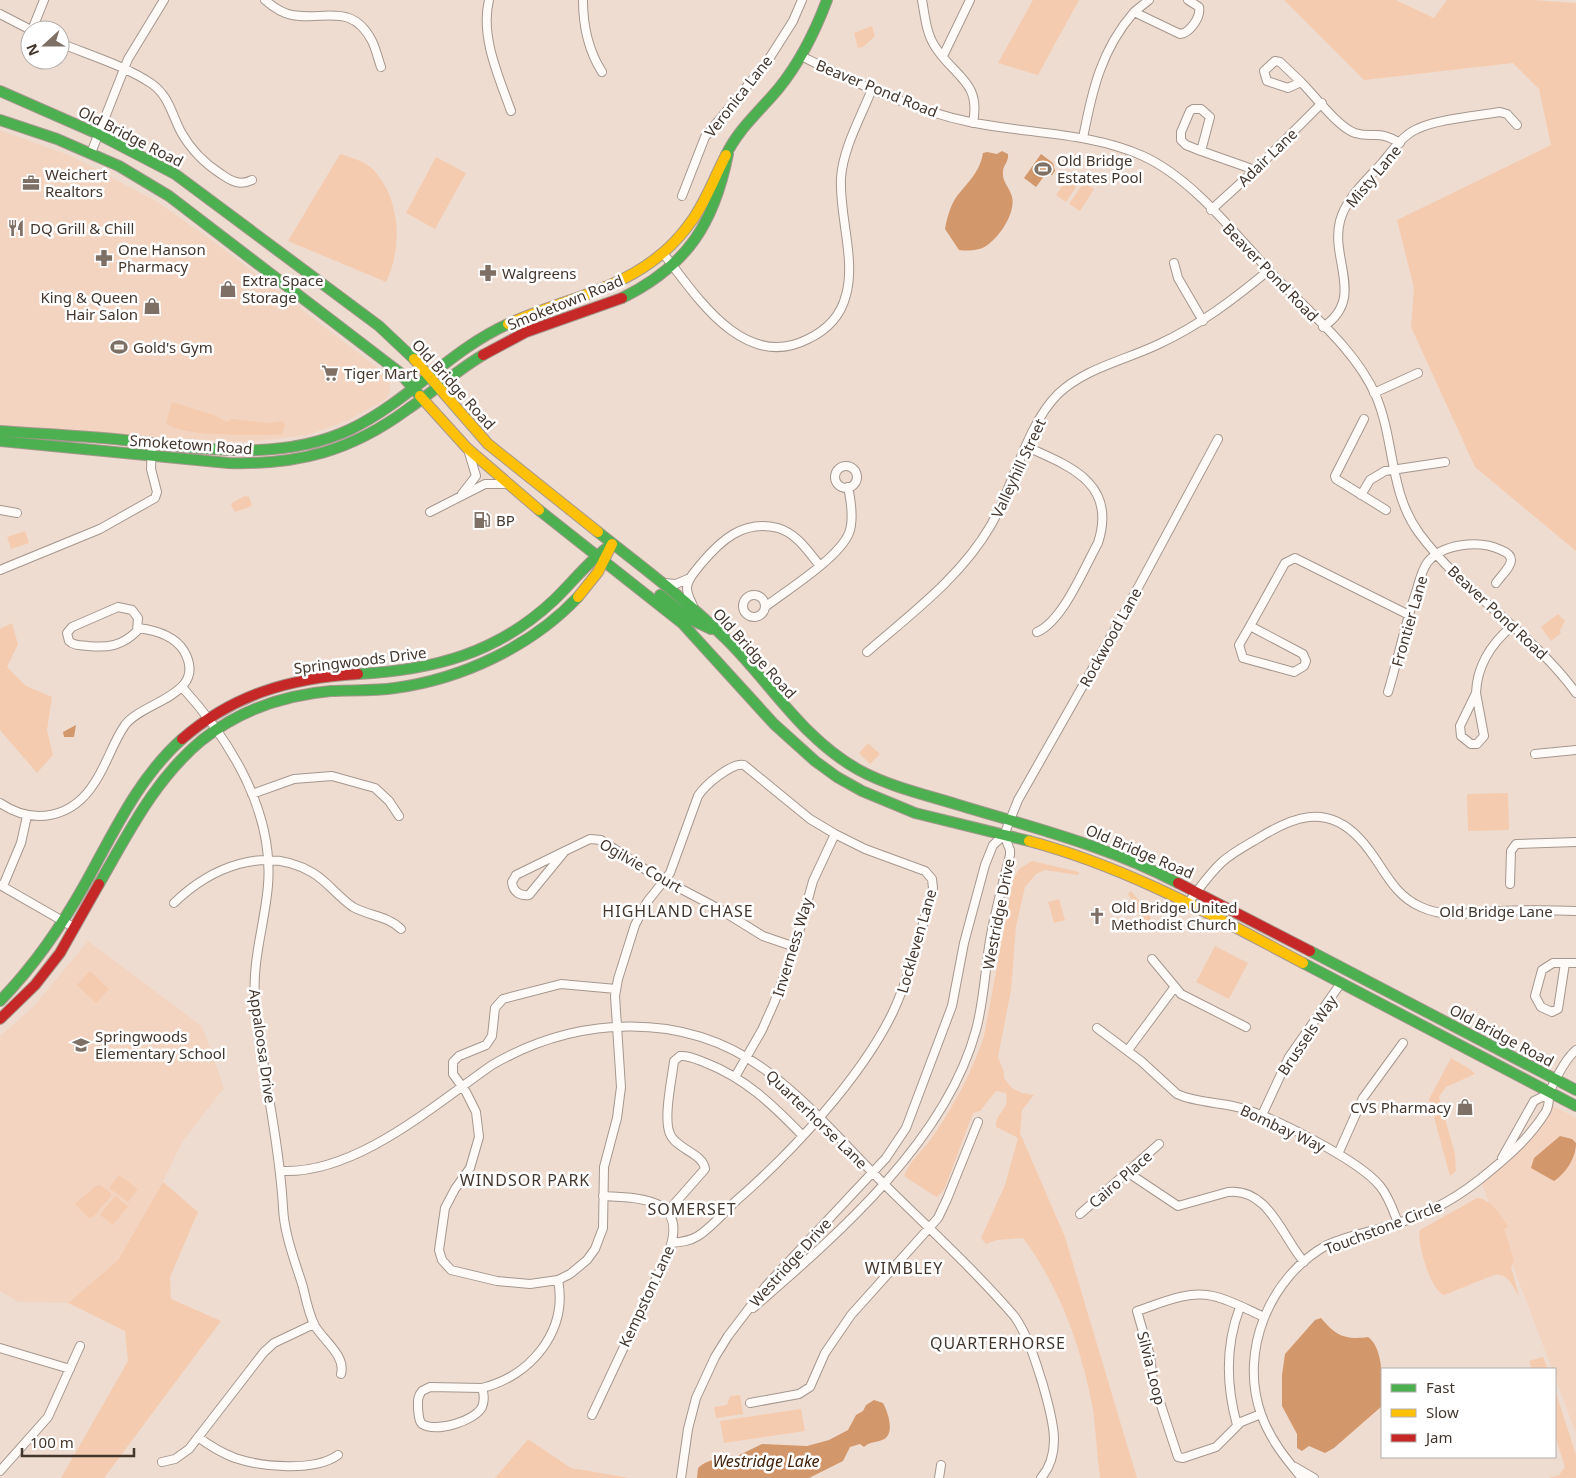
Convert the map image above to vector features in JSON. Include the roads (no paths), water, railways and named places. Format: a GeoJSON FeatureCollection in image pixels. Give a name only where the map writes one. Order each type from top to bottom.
{"type":"FeatureCollection","features":[{"type":"Feature","properties":{"kind":"main road","name":"Smoketown Road"},"geometry":{"type":"LineString","coordinates":[[0,431],[248,450],[296,446],[318,441],[357,426],[380,414],[491,333],[545,309],[605,290],[639,271],[663,253],[686,230],[700,208],[730,146],[748,120],[778,89],[801,56],[827,0]]}},
{"type":"Feature","properties":{"kind":"main road","name":"Old Bridge Road"},"geometry":{"type":"LineString","coordinates":[[0,91],[98,134],[146,158],[207,196],[379,326],[397,342],[471,428],[488,444],[694,609],[720,633],[807,732],[840,759],[860,772],[893,785],[1114,853],[1197,891],[1576,1090]]}},
{"type":"Feature","properties":{"kind":"main road","name":"Old Bridge Road"},"geometry":{"type":"LineString","coordinates":[[0,120],[91,153],[147,182],[184,206],[380,356],[425,398],[467,448],[507,484],[595,555]]}},
{"type":"Feature","properties":{"kind":"main road","name":"Smoketown Road"},"geometry":{"type":"LineString","coordinates":[[0,441],[249,465],[300,460],[335,451],[367,437],[392,423],[469,364],[507,340],[541,326],[594,310],[617,300],[673,265],[692,246],[708,222],[721,191],[730,146]]}},
{"type":"Feature","properties":{"kind":"main road","name":"Springwoods Drive"},"geometry":{"type":"LineString","coordinates":[[0,1001],[42,955],[142,782],[172,748],[208,718],[256,694],[299,680],[336,675],[398,673],[432,667],[458,659],[497,641],[533,617],[568,586],[595,555],[612,544]]}},
{"type":"Feature","properties":{"kind":"main road","name":"Springwoods Drive"},"geometry":{"type":"LineString","coordinates":[[0,1019],[35,984],[60,953],[153,792],[179,760],[216,730],[250,710],[289,696],[416,684],[475,667],[513,648],[572,602],[606,559],[612,544]]}},
{"type":"Feature","properties":{"kind":"main road"},"geometry":{"type":"LineString","coordinates":[[595,555],[606,559],[690,619],[720,633]]}},
{"type":"Feature","properties":{"kind":"main road","name":"Old Bridge Road"},"geometry":{"type":"LineString","coordinates":[[606,559],[682,623],[706,647],[777,728],[796,746],[838,778],[900,807],[1102,863],[1188,903],[1576,1106]]}},
{"type":"Feature","properties":{"kind":"street"},"geometry":{"type":"LineString","coordinates":[[35,20],[44,0]]}},
{"type":"Feature","properties":{"kind":"street"},"geometry":{"type":"LineString","coordinates":[[91,153],[123,70],[140,37],[164,0]]}},
{"type":"Feature","properties":{"kind":"street"},"geometry":{"type":"LineString","coordinates":[[265,0],[282,12],[292,15],[336,14],[352,20],[367,33],[373,42],[381,67]]}},
{"type":"Feature","properties":{"kind":"street"},"geometry":{"type":"LineString","coordinates":[[489,0],[486,18],[488,40],[511,111]]}},
{"type":"Feature","properties":{"kind":"street"},"geometry":{"type":"LineString","coordinates":[[583,0],[587,38],[595,61],[602,72]]}},
{"type":"Feature","properties":{"kind":"street","name":"Veronica Lane"},"geometry":{"type":"LineString","coordinates":[[682,196],[705,137],[767,62],[793,20],[802,0]]}},
{"type":"Feature","properties":{"kind":"street"},"geometry":{"type":"LineString","coordinates":[[922,0],[931,39],[974,94],[976,107],[973,123]]}},
{"type":"Feature","properties":{"kind":"street"},"geometry":{"type":"LineString","coordinates":[[943,56],[970,0]]}},
{"type":"Feature","properties":{"kind":"street"},"geometry":{"type":"LineString","coordinates":[[1083,138],[1102,61],[1116,35],[1134,12],[1149,0]]}},
{"type":"Feature","properties":{"kind":"street"},"geometry":{"type":"LineString","coordinates":[[1134,12],[1184,34],[1200,15],[1197,5],[1188,0]]}},
{"type":"Feature","properties":{"kind":"street"},"geometry":{"type":"LineString","coordinates":[[0,14],[20,24]]}},
{"type":"Feature","properties":{"kind":"street"},"geometry":{"type":"LineString","coordinates":[[70,47],[151,83],[169,103],[189,145],[209,166],[236,182],[246,183],[252,180]]}},
{"type":"Feature","properties":{"kind":"street","name":"Beaver Pond Road"},"geometry":{"type":"LineString","coordinates":[[801,56],[872,89],[917,107],[973,123],[1083,138],[1121,148],[1155,163],[1185,184],[1323,327],[1357,366],[1374,393],[1383,420],[1393,469],[1406,512],[1420,535],[1437,554],[1548,659],[1576,693]]}},
{"type":"Feature","properties":{"kind":"street"},"geometry":{"type":"LineString","coordinates":[[1301,82],[1288,88],[1281,86],[1267,81],[1264,71],[1277,60],[1301,82],[1349,130],[1364,134],[1387,135],[1400,143]]}},
{"type":"Feature","properties":{"kind":"street"},"geometry":{"type":"LineString","coordinates":[[663,253],[729,330],[749,342],[780,348],[804,341],[825,329],[838,314],[847,294],[849,277],[841,177],[846,154],[872,89]]}},
{"type":"Feature","properties":{"kind":"street","name":"Adair Lane"},"geometry":{"type":"LineString","coordinates":[[1211,210],[1255,170],[1322,103]]}},
{"type":"Feature","properties":{"kind":"street"},"geometry":{"type":"LineString","coordinates":[[1201,151],[1210,117],[1201,110],[1193,109],[1190,110],[1180,140],[1186,145],[1201,151],[1255,170]]}},
{"type":"Feature","properties":{"kind":"street","name":"Misty Lane"},"geometry":{"type":"LineString","coordinates":[[1323,327],[1340,311],[1346,293],[1338,236],[1343,212],[1352,197],[1408,134],[1426,125],[1500,112],[1508,114],[1517,125]]}},
{"type":"Feature","properties":{"kind":"street"},"geometry":{"type":"LineString","coordinates":[[1174,263],[1178,278],[1202,321]]}},
{"type":"Feature","properties":{"kind":"street","name":"Valleyhill Street"},"geometry":{"type":"LineString","coordinates":[[868,652],[941,588],[971,556],[993,522],[1044,410],[1070,384],[1156,346],[1202,321],[1269,270]]}},
{"type":"Feature","properties":{"kind":"street"},"geometry":{"type":"LineString","coordinates":[[1374,393],[1418,372]]}},
{"type":"Feature","properties":{"kind":"street"},"geometry":{"type":"LineString","coordinates":[[1364,419],[1335,476],[1336,479],[1386,510]]}},
{"type":"Feature","properties":{"kind":"street","name":"Rockwood Lane"},"geometry":{"type":"LineString","coordinates":[[1004,835],[1008,819],[1218,439]]}},
{"type":"Feature","properties":{"kind":"street"},"geometry":{"type":"LineString","coordinates":[[0,570],[100,529],[155,498],[157,492],[151,469],[152,443]]}},
{"type":"Feature","properties":{"kind":"street"},"geometry":{"type":"LineString","coordinates":[[1027,446],[1067,464],[1080,474],[1094,488],[1099,498],[1102,512],[1101,533],[1094,551],[1056,617],[1037,632]]}},
{"type":"Feature","properties":{"kind":"street"},"geometry":{"type":"LineString","coordinates":[[461,495],[476,476],[467,448]]}},
{"type":"Feature","properties":{"kind":"street"},"geometry":{"type":"LineString","coordinates":[[1361,495],[1370,480],[1377,475],[1393,469],[1445,462]]}},
{"type":"Feature","properties":{"kind":"street"},"geometry":{"type":"LineString","coordinates":[[430,512],[461,495],[490,483],[507,484]]}},
{"type":"Feature","properties":{"kind":"street"},"geometry":{"type":"LineString","coordinates":[[765,607],[820,566],[842,545],[849,532],[851,514],[848,487]]}},
{"type":"Feature","properties":{"kind":"street"},"geometry":{"type":"LineString","coordinates":[[0,510],[17,514]]}},
{"type":"Feature","properties":{"kind":"street"},"geometry":{"type":"LineString","coordinates":[[661,582],[676,584],[690,578],[724,539],[743,530],[763,526],[778,528],[794,536],[820,566]]}},
{"type":"Feature","properties":{"kind":"street"},"geometry":{"type":"LineString","coordinates":[[1437,554],[1473,544],[1490,544],[1499,548],[1509,555],[1511,563],[1496,582]]}},
{"type":"Feature","properties":{"kind":"street","name":"Frontier Lane"},"geometry":{"type":"LineString","coordinates":[[1388,692],[1423,570],[1437,554]]}},
{"type":"Feature","properties":{"kind":"street"},"geometry":{"type":"LineString","coordinates":[[1250,626],[1303,654],[1306,661],[1304,666],[1294,672],[1242,658],[1239,645],[1285,563],[1295,558],[1409,615]]}},
{"type":"Feature","properties":{"kind":"street"},"geometry":{"type":"LineString","coordinates":[[690,578],[688,593],[694,609]]}},
{"type":"Feature","properties":{"kind":"street"},"geometry":{"type":"LineString","coordinates":[[122,607],[135,613],[138,628],[125,641],[106,647],[75,645],[67,637],[72,627],[122,607]]}},
{"type":"Feature","properties":{"kind":"street"},"geometry":{"type":"LineString","coordinates":[[1476,693],[1484,736],[1477,744],[1471,744],[1461,736],[1460,726],[1476,693],[1484,661],[1498,640],[1512,626]]}},
{"type":"Feature","properties":{"kind":"street"},"geometry":{"type":"LineString","coordinates":[[0,803],[27,816],[49,816],[69,808],[78,802],[96,781],[126,725],[141,711],[170,698],[182,687],[188,668],[182,648],[166,635],[138,628]]}},
{"type":"Feature","properties":{"kind":"street","name":"Appaloosa Drive"},"geometry":{"type":"LineString","coordinates":[[182,687],[216,730],[252,794],[259,812],[267,861],[268,884],[256,964],[255,996],[282,1170],[286,1228],[314,1324],[341,1359],[343,1368],[341,1374]]}},
{"type":"Feature","properties":{"kind":"street"},"geometry":{"type":"LineString","coordinates":[[1535,754],[1576,750]]}},
{"type":"Feature","properties":{"kind":"street","name":"Lockleven Lane"},"geometry":{"type":"LineString","coordinates":[[558,1280],[580,1268],[595,1249],[603,1228],[604,1167],[620,1103],[616,989],[641,913],[672,867],[698,796],[704,788],[736,764],[740,764],[748,767],[810,819],[835,834],[866,849],[925,871],[932,879],[933,888],[910,968],[892,1015],[860,1065],[769,1173],[704,1232],[689,1240],[672,1242]]}},
{"type":"Feature","properties":{"kind":"street"},"geometry":{"type":"LineString","coordinates":[[252,794],[300,778],[332,776],[375,788],[389,800],[399,816]]}},
{"type":"Feature","properties":{"kind":"street"},"geometry":{"type":"LineString","coordinates":[[27,816],[21,843],[1,886],[75,928]]}},
{"type":"Feature","properties":{"kind":"street","name":"Old Bridge Lane"},"geometry":{"type":"LineString","coordinates":[[1188,903],[1223,862],[1258,838],[1288,821],[1319,817],[1339,823],[1359,837],[1393,886],[1410,901],[1428,910],[1458,914],[1500,911],[1576,911]]}},
{"type":"Feature","properties":{"kind":"street","name":"Inverness Way"},"geometry":{"type":"LineString","coordinates":[[735,1077],[774,1003],[795,947],[813,881],[835,834]]}},
{"type":"Feature","properties":{"kind":"street","name":"Westridge Drive"},"geometry":{"type":"LineString","coordinates":[[681,1478],[687,1433],[696,1398],[715,1357],[743,1317],[766,1286],[872,1173],[897,1143],[914,1111],[952,1006],[964,943],[985,864],[993,845],[1004,835],[1010,855],[990,942],[980,1011],[970,1047],[959,1074],[931,1124],[900,1166],[835,1232],[743,1317]]}},
{"type":"Feature","properties":{"kind":"street","name":"Ogilvie Court"},"geometry":{"type":"LineString","coordinates":[[565,851],[534,890],[527,895],[514,890],[512,882],[516,875],[565,851],[590,839],[596,838],[763,936],[795,947]]}},
{"type":"Feature","properties":{"kind":"street"},"geometry":{"type":"LineString","coordinates":[[1510,884],[1511,851],[1516,844],[1576,842]]}},
{"type":"Feature","properties":{"kind":"street"},"geometry":{"type":"LineString","coordinates":[[174,903],[190,888],[212,873],[234,864],[267,861],[291,863],[324,880],[337,895],[355,908],[388,919],[401,929]]}},
{"type":"Feature","properties":{"kind":"street"},"geometry":{"type":"LineString","coordinates":[[1152,959],[1174,988],[1186,997],[1246,1027]]}},
{"type":"Feature","properties":{"kind":"street"},"geometry":{"type":"LineString","coordinates":[[1565,963],[1558,1009],[1552,1012],[1537,1004],[1535,996],[1545,966],[1549,964],[1565,963],[1576,963]]}},
{"type":"Feature","properties":{"kind":"street","name":"Brussels Way"},"geometry":{"type":"LineString","coordinates":[[1262,1115],[1288,1057],[1341,983]]}},
{"type":"Feature","properties":{"kind":"street"},"geometry":{"type":"LineString","coordinates":[[482,1388],[484,1402],[478,1413],[472,1417],[462,1422],[440,1426],[427,1425],[420,1422],[418,1398],[426,1388],[482,1388],[517,1374],[536,1357],[544,1347],[558,1315],[560,1304],[558,1280],[530,1284],[497,1281],[451,1270],[442,1260],[439,1250],[445,1208],[454,1189],[470,1168],[478,1143],[476,1112],[453,1074],[452,1062],[459,1056],[481,1048],[490,1041],[495,1008],[501,1001],[551,985],[616,989]]}},
{"type":"Feature","properties":{"kind":"street"},"geometry":{"type":"LineString","coordinates":[[1128,1050],[1174,988]]}},
{"type":"Feature","properties":{"kind":"street","name":"Quarterhorse Lane"},"geometry":{"type":"LineString","coordinates":[[282,1170],[309,1170],[354,1156],[386,1138],[492,1065],[530,1045],[566,1033],[617,1026],[639,1026],[680,1032],[715,1042],[746,1057],[787,1087],[1015,1317],[1031,1345],[1055,1432],[1050,1462],[1041,1478]]}},
{"type":"Feature","properties":{"kind":"street","name":"Bombay Way"},"geometry":{"type":"LineString","coordinates":[[1097,1028],[1128,1050],[1184,1097],[1224,1103],[1262,1115],[1338,1154],[1370,1175],[1379,1184],[1391,1203],[1398,1223]]}},
{"type":"Feature","properties":{"kind":"street"},"geometry":{"type":"LineString","coordinates":[[1338,1154],[1366,1093],[1403,1043]]}},
{"type":"Feature","properties":{"kind":"street"},"geometry":{"type":"LineString","coordinates":[[1550,1093],[1568,1057],[1576,1050]]}},
{"type":"Feature","properties":{"kind":"street"},"geometry":{"type":"LineString","coordinates":[[603,1196],[654,1201],[668,1211],[705,1169],[702,1161],[677,1144],[670,1134],[668,1126],[674,1061],[680,1056],[684,1055],[710,1064],[735,1077],[761,1095],[802,1135]]}},
{"type":"Feature","properties":{"kind":"street","name":"Touchstone Circle"},"geometry":{"type":"LineString","coordinates":[[1500,1161],[1534,1101],[1550,1093]]}},
{"type":"Feature","properties":{"kind":"street","name":"Touchstone Circle"},"geometry":{"type":"LineString","coordinates":[[1302,1478],[1275,1443],[1261,1414],[1256,1394],[1254,1369],[1256,1346],[1264,1317],[1278,1290],[1304,1262],[1341,1239],[1398,1223],[1450,1200],[1480,1179],[1523,1142],[1548,1108],[1550,1093]]}},
{"type":"Feature","properties":{"kind":"street"},"geometry":{"type":"LineString","coordinates":[[750,1403],[804,1392],[810,1387],[825,1353],[851,1315],[883,1277],[929,1229],[945,1204],[978,1122]]}},
{"type":"Feature","properties":{"kind":"street","name":"Cairo Place"},"geometry":{"type":"LineString","coordinates":[[1080,1214],[1159,1144]]}},
{"type":"Feature","properties":{"kind":"street"},"geometry":{"type":"LineString","coordinates":[[1127,1172],[1178,1206],[1228,1192],[1235,1191],[1247,1195],[1267,1208],[1274,1216],[1290,1245],[1304,1262]]}},
{"type":"Feature","properties":{"kind":"street","name":"Kempston Lane"},"geometry":{"type":"LineString","coordinates":[[592,1415],[672,1242],[673,1224],[668,1211]]}},
{"type":"Feature","properties":{"kind":"street","name":"Silvia Loop"},"geometry":{"type":"LineString","coordinates":[[1261,1414],[1237,1424],[1224,1442],[1216,1447],[1183,1458],[1178,1457],[1154,1381],[1150,1356],[1137,1310],[1196,1294],[1214,1296],[1264,1317]]}},
{"type":"Feature","properties":{"kind":"street"},"geometry":{"type":"LineString","coordinates":[[1237,1424],[1230,1393],[1228,1365],[1231,1337],[1240,1307]]}},
{"type":"Feature","properties":{"kind":"street"},"geometry":{"type":"LineString","coordinates":[[162,1462],[182,1454],[198,1437],[264,1352],[274,1343],[314,1324]]}},
{"type":"Feature","properties":{"kind":"street"},"geometry":{"type":"LineString","coordinates":[[0,1471],[48,1417],[80,1346]]}},
{"type":"Feature","properties":{"kind":"street"},"geometry":{"type":"LineString","coordinates":[[0,1348],[70,1369]]}},
{"type":"Feature","properties":{"kind":"street"},"geometry":{"type":"LineString","coordinates":[[198,1437],[222,1453],[262,1464],[315,1465],[338,1455]]}},
{"type":"Feature","properties":{"kind":"street"},"geometry":{"type":"LineString","coordinates":[[939,1478],[941,1465]]}},
{"type":"Feature","properties":{"kind":"street","name":"Touchstone Circle"},"geometry":{"type":"LineString","coordinates":[[1293,1466],[1314,1478]]}},
{"type":"Feature","properties":{"kind":"water"},"geometry":{"type":"Polygon","coordinates":[[[1002,151],[1008,154],[1003,176],[1013,203],[1009,217],[996,237],[983,248],[959,250],[945,229],[951,208],[957,196],[979,166],[983,153],[997,154],[1002,151]]]}},
{"type":"Feature","properties":{"kind":"water","name":"Old Bridge Estates Pool"},"geometry":{"type":"Polygon","coordinates":[[[1041,154],[1053,163],[1055,171],[1052,175],[1045,175],[1036,187],[1024,178],[1041,154]]]}},
{"type":"Feature","properties":{"kind":"water"},"geometry":{"type":"Polygon","coordinates":[[[76,725],[74,737],[64,737],[63,732],[76,725]]]}},
{"type":"Feature","properties":{"kind":"water"},"geometry":{"type":"Polygon","coordinates":[[[1560,1136],[1572,1139],[1576,1143],[1576,1149],[1570,1165],[1554,1181],[1531,1168],[1534,1158],[1560,1136]]]}},
{"type":"Feature","properties":{"kind":"water"},"geometry":{"type":"Polygon","coordinates":[[[1321,1318],[1336,1333],[1347,1337],[1368,1337],[1377,1350],[1381,1369],[1381,1407],[1334,1448],[1325,1453],[1309,1446],[1302,1451],[1297,1448],[1297,1434],[1282,1406],[1282,1375],[1285,1354],[1315,1320],[1321,1318]]]}},
{"type":"Feature","properties":{"kind":"water","name":"Westridge Lake"},"geometry":{"type":"Polygon","coordinates":[[[874,1400],[883,1403],[887,1412],[890,1428],[886,1437],[864,1447],[860,1444],[850,1447],[843,1461],[809,1478],[697,1478],[698,1468],[705,1463],[731,1455],[735,1457],[762,1444],[807,1446],[829,1440],[848,1430],[856,1415],[874,1400]]]}},
{"type":"Feature","properties":{"kind":"place","name":"Old Bridge Estates Pool"},"geometry":{"type":"Point","coordinates":[1043,169]}},
{"type":"Feature","properties":{"kind":"place","name":"Weichert Realtors"},"geometry":{"type":"Point","coordinates":[31,183]}},
{"type":"Feature","properties":{"kind":"place","name":"DQ Grill & Chill"},"geometry":{"type":"Point","coordinates":[16,228]}},
{"type":"Feature","properties":{"kind":"place","name":"One Hanson Pharmacy"},"geometry":{"type":"Point","coordinates":[104,258]}},
{"type":"Feature","properties":{"kind":"place","name":"Walgreens"},"geometry":{"type":"Point","coordinates":[488,273]}},
{"type":"Feature","properties":{"kind":"place","name":"Extra Space Storage"},"geometry":{"type":"Point","coordinates":[228,289]}},
{"type":"Feature","properties":{"kind":"place","name":"King & Queen Hair Salon"},"geometry":{"type":"Point","coordinates":[152,306]}},
{"type":"Feature","properties":{"kind":"place","name":"Gold's Gym"},"geometry":{"type":"Point","coordinates":[119,347]}},
{"type":"Feature","properties":{"kind":"place","name":"Tiger Mart"},"geometry":{"type":"Point","coordinates":[330,373]}},
{"type":"Feature","properties":{"kind":"place","name":"BP"},"geometry":{"type":"Point","coordinates":[482,520]}},
{"type":"Feature","properties":{"kind":"place","name":"Old Bridge United Methodist Church"},"geometry":{"type":"Point","coordinates":[1097,916]}},
{"type":"Feature","properties":{"kind":"place","name":"Springwoods Elementary School"},"geometry":{"type":"Point","coordinates":[81,1045]}},
{"type":"Feature","properties":{"kind":"place","name":"CVS Pharmacy"},"geometry":{"type":"Point","coordinates":[1465,1107]}},
{"type":"Feature","properties":{"kind":"district","name":"HIGHLAND CHASE"},"geometry":{"type":"Point","coordinates":[678,911]}},
{"type":"Feature","properties":{"kind":"district","name":"WINDSOR PARK"},"geometry":{"type":"Point","coordinates":[525,1180]}},
{"type":"Feature","properties":{"kind":"district","name":"SOMERSET"},"geometry":{"type":"Point","coordinates":[692,1209]}},
{"type":"Feature","properties":{"kind":"district","name":"WIMBLEY"},"geometry":{"type":"Point","coordinates":[904,1268]}},
{"type":"Feature","properties":{"kind":"district","name":"QUARTERHORSE"},"geometry":{"type":"Point","coordinates":[998,1343]}}]}
